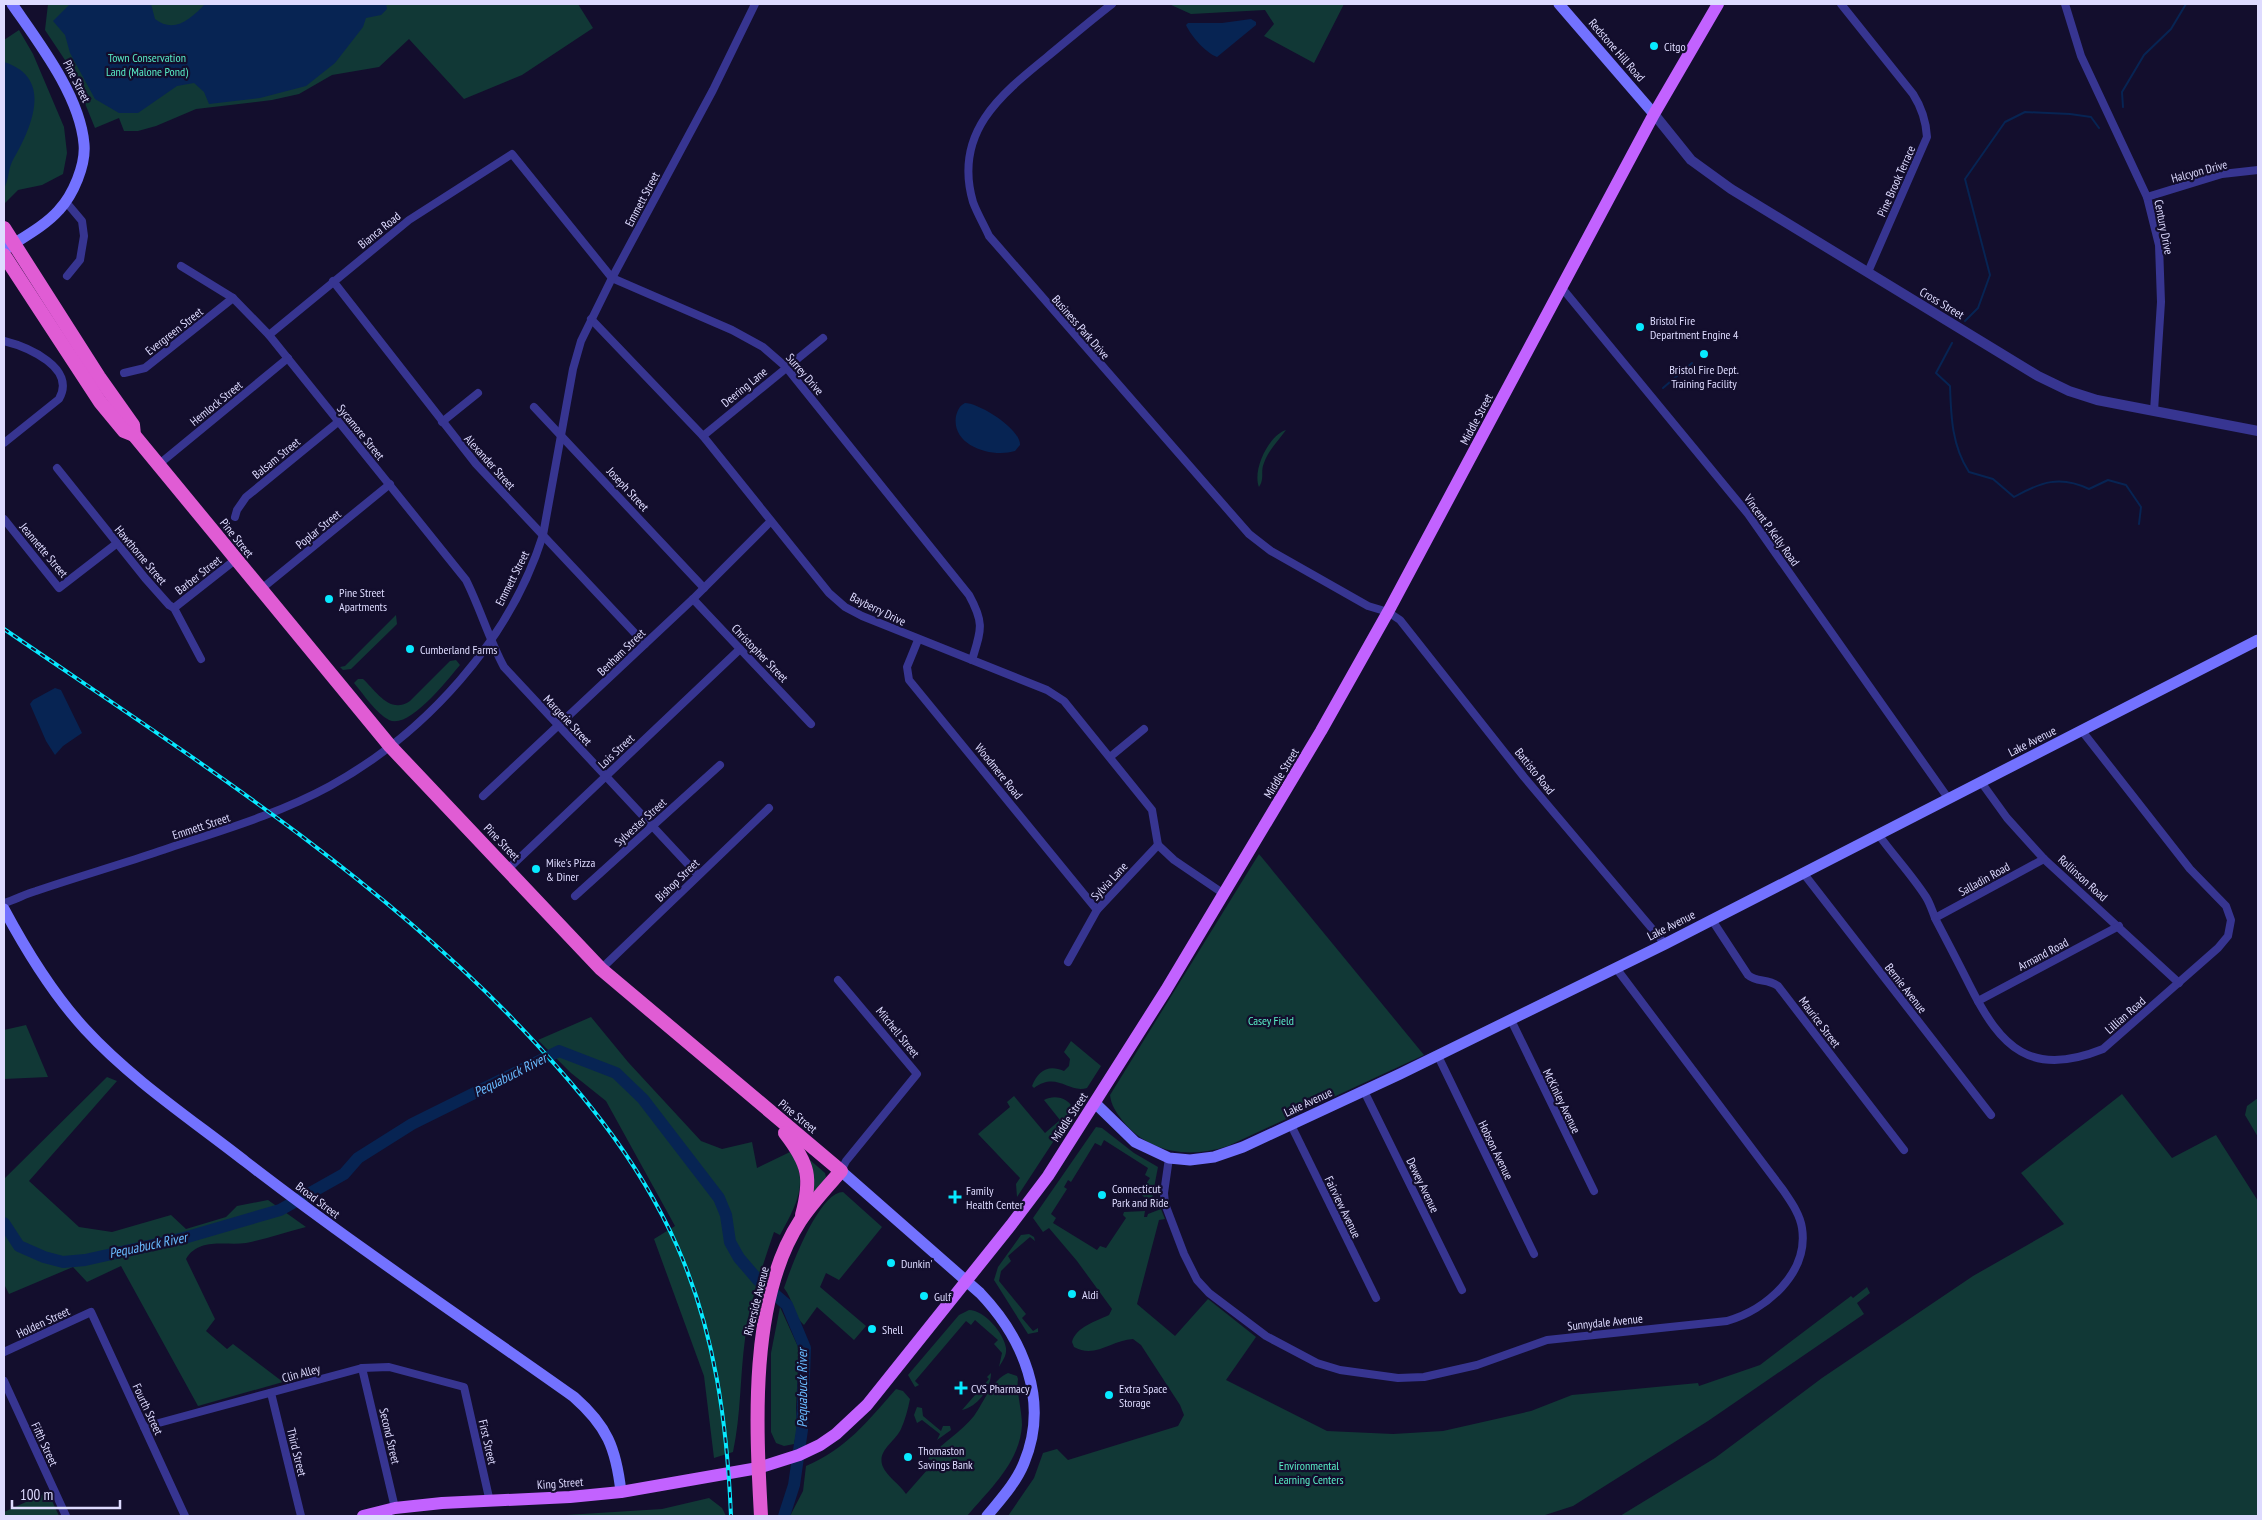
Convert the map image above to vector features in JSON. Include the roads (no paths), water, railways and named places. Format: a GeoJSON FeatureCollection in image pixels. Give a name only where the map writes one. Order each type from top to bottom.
{"type":"FeatureCollection","features":[{"type":"Feature","properties":{"kind":"highway"},"geometry":{"type":"LineString","coordinates":[[4,228],[9,247]]}},
{"type":"Feature","properties":{"kind":"highway","name":"Pine Street"},"geometry":{"type":"LineString","coordinates":[[9,247],[133,425],[134,435]]}},
{"type":"Feature","properties":{"kind":"highway","name":"Pine Street"},"geometry":{"type":"LineString","coordinates":[[4,255],[100,402],[124,431],[134,435],[390,746],[601,969],[841,1171]]}},
{"type":"Feature","properties":{"kind":"highway"},"geometry":{"type":"LineString","coordinates":[[768,1111],[804,1160],[808,1176],[808,1192],[800,1221]]}},
{"type":"Feature","properties":{"kind":"highway","name":"Riverside Avenue"},"geometry":{"type":"LineString","coordinates":[[761,1516],[758,1468],[759,1371],[764,1322],[774,1282],[800,1221],[841,1171]]}},
{"type":"Feature","properties":{"kind":"main road","name":"Pine Street"},"geometry":{"type":"LineString","coordinates":[[9,247],[58,212],[66,202],[74,190],[79,176],[85,146],[76,110],[50,60],[12,4]]}},
{"type":"Feature","properties":{"kind":"main road","name":"Redstone Hill Road"},"geometry":{"type":"LineString","coordinates":[[1559,4],[1654,114]]}},
{"type":"Feature","properties":{"kind":"main road","name":"Middle Street"},"geometry":{"type":"LineString","coordinates":[[758,1468],[810,1451],[836,1434],[867,1405],[1042,1184],[1095,1103],[1224,894],[1321,731],[1388,612],[1654,114],[1718,4]]}},
{"type":"Feature","properties":{"kind":"main road","name":"Lake Avenue"},"geometry":{"type":"LineString","coordinates":[[1095,1103],[1135,1142],[1169,1158],[1190,1160],[1219,1156],[1291,1125],[1438,1056],[1665,944],[2258,640]]}},
{"type":"Feature","properties":{"kind":"main road","name":"Broad Street"},"geometry":{"type":"LineString","coordinates":[[4,910],[31,959],[54,992],[85,1029],[141,1082],[307,1209],[567,1392],[592,1413],[605,1429],[611,1444],[616,1458],[621,1492]]}},
{"type":"Feature","properties":{"kind":"main road","name":"Pine Street"},"geometry":{"type":"LineString","coordinates":[[841,1171],[967,1281],[999,1313],[1015,1338],[1027,1365],[1032,1396],[1033,1424],[1024,1464],[1012,1486],[987,1516]]}},
{"type":"Feature","properties":{"kind":"main road","name":"King Street"},"geometry":{"type":"LineString","coordinates":[[363,1516],[395,1508],[442,1503],[490,1502],[621,1492],[758,1468]]}},
{"type":"Feature","properties":{"kind":"street","name":"Emmett Street"},"geometry":{"type":"LineString","coordinates":[[4,902],[228,830],[280,810],[331,786],[390,746],[431,712],[459,681],[490,641],[530,574],[543,535],[575,362],[592,319],[713,90],[755,4]]}},
{"type":"Feature","properties":{"kind":"street","name":"Business Park Drive"},"geometry":{"type":"LineString","coordinates":[[1112,4],[1011,86],[992,105],[981,123],[970,150],[969,177],[973,202],[989,236],[1018,272],[1249,534],[1271,551],[1368,606],[1388,612]]}},
{"type":"Feature","properties":{"kind":"street","name":"Pine Brook Terrace"},"geometry":{"type":"LineString","coordinates":[[1841,4],[1913,94],[1922,108],[1926,123],[1927,137],[1868,272]]}},
{"type":"Feature","properties":{"kind":"street","name":"Century Drive"},"geometry":{"type":"LineString","coordinates":[[2065,4],[2081,56],[2147,197],[2158,245],[2161,302],[2154,411]]}},
{"type":"Feature","properties":{"kind":"street","name":"Cross Street"},"geometry":{"type":"LineString","coordinates":[[1654,114],[1692,160],[1731,189],[2038,376],[2069,391],[2096,400],[2258,431]]}},
{"type":"Feature","properties":{"kind":"street","name":"Surrey Drive"},"geometry":{"type":"LineString","coordinates":[[512,154],[612,278],[732,330],[763,347],[786,367],[969,595],[977,610],[982,626],[972,660]]}},
{"type":"Feature","properties":{"kind":"street","name":"Bianca Road"},"geometry":{"type":"LineString","coordinates":[[269,335],[409,220],[512,154]]}},
{"type":"Feature","properties":{"kind":"street","name":"Halcyon Drive"},"geometry":{"type":"LineString","coordinates":[[2147,197],[2222,174],[2258,170]]}},
{"type":"Feature","properties":{"kind":"street"},"geometry":{"type":"LineString","coordinates":[[66,202],[82,221],[84,236],[80,260],[67,276]]}},
{"type":"Feature","properties":{"kind":"street","name":"Sycamore Street"},"geometry":{"type":"LineString","coordinates":[[181,266],[233,298],[269,335],[288,358],[466,580],[479,605],[490,641]]}},
{"type":"Feature","properties":{"kind":"street","name":"Alexander Street"},"geometry":{"type":"LineString","coordinates":[[333,281],[476,464],[645,644]]}},
{"type":"Feature","properties":{"kind":"street","name":"Vincent P. Kelly Road"},"geometry":{"type":"LineString","coordinates":[[1562,288],[1748,514],[1948,798]]}},
{"type":"Feature","properties":{"kind":"street","name":"Evergreen Street"},"geometry":{"type":"LineString","coordinates":[[124,373],[135,372],[144,368],[233,298]]}},
{"type":"Feature","properties":{"kind":"street","name":"Bayberry Drive"},"geometry":{"type":"LineString","coordinates":[[592,319],[703,436],[829,593],[845,608],[918,640],[1047,690],[1064,701],[1152,810],[1158,845]]}},
{"type":"Feature","properties":{"kind":"street","name":"Deering Lane"},"geometry":{"type":"LineString","coordinates":[[703,436],[823,338]]}},
{"type":"Feature","properties":{"kind":"street"},"geometry":{"type":"LineString","coordinates":[[4,341],[30,350],[55,369],[63,381],[64,390],[59,399],[4,443]]}},
{"type":"Feature","properties":{"kind":"street","name":"Hemlock Street"},"geometry":{"type":"LineString","coordinates":[[158,465],[288,358]]}},
{"type":"Feature","properties":{"kind":"street"},"geometry":{"type":"LineString","coordinates":[[442,422],[478,393]]}},
{"type":"Feature","properties":{"kind":"street","name":"Joseph Street"},"geometry":{"type":"LineString","coordinates":[[534,408],[561,434],[704,588]]}},
{"type":"Feature","properties":{"kind":"street","name":"Balsam Street"},"geometry":{"type":"LineString","coordinates":[[235,517],[236,510],[246,497],[338,422]]}},
{"type":"Feature","properties":{"kind":"street","name":"Hawthorne Street"},"geometry":{"type":"LineString","coordinates":[[57,468],[116,544],[168,605],[174,608],[201,660]]}},
{"type":"Feature","properties":{"kind":"street","name":"Poplar Street"},"geometry":{"type":"LineString","coordinates":[[260,590],[390,484]]}},
{"type":"Feature","properties":{"kind":"street","name":"Jeannette Street"},"geometry":{"type":"LineString","coordinates":[[4,519],[59,588],[116,544]]}},
{"type":"Feature","properties":{"kind":"street","name":"Benham Street"},"geometry":{"type":"LineString","coordinates":[[483,796],[693,599],[771,521]]}},
{"type":"Feature","properties":{"kind":"street","name":"Barber Street"},"geometry":{"type":"LineString","coordinates":[[174,608],[235,560]]}},
{"type":"Feature","properties":{"kind":"street","name":"Christopher Street"},"geometry":{"type":"LineString","coordinates":[[693,599],[811,724]]}},
{"type":"Feature","properties":{"kind":"street","name":"Battisto Road"},"geometry":{"type":"LineString","coordinates":[[1388,612],[1400,620],[1524,776],[1665,944]]}},
{"type":"Feature","properties":{"kind":"street","name":"Woodmere Road"},"geometry":{"type":"LineString","coordinates":[[918,640],[907,667],[909,680],[1097,910]]}},
{"type":"Feature","properties":{"kind":"street","name":"Margerie Street"},"geometry":{"type":"LineString","coordinates":[[490,641],[504,667],[651,827],[698,875]]}},
{"type":"Feature","properties":{"kind":"street","name":"Lois Street"},"geometry":{"type":"LineString","coordinates":[[508,869],[740,649]]}},
{"type":"Feature","properties":{"kind":"street"},"geometry":{"type":"LineString","coordinates":[[1110,757],[1144,729]]}},
{"type":"Feature","properties":{"kind":"street","name":"Lillian Road"},"geometry":{"type":"LineString","coordinates":[[1878,834],[1927,898],[1935,918],[1993,1028],[2010,1046],[2027,1055],[2046,1060],[2069,1060],[2103,1050],[2218,948],[2228,936],[2230,920],[2226,906],[2190,869],[2082,731]]}},
{"type":"Feature","properties":{"kind":"street","name":"Sylvester Street"},"geometry":{"type":"LineString","coordinates":[[575,896],[720,765]]}},
{"type":"Feature","properties":{"kind":"street","name":"Rollinson Road"},"geometry":{"type":"LineString","coordinates":[[1981,782],[2007,818],[2044,859],[2179,983]]}},
{"type":"Feature","properties":{"kind":"street","name":"Bishop Street"},"geometry":{"type":"LineString","coordinates":[[601,969],[769,808]]}},
{"type":"Feature","properties":{"kind":"street"},"geometry":{"type":"LineString","coordinates":[[1158,845],[1174,860],[1224,894]]}},
{"type":"Feature","properties":{"kind":"street","name":"Sylvia Lane"},"geometry":{"type":"LineString","coordinates":[[1068,962],[1097,910],[1158,845]]}},
{"type":"Feature","properties":{"kind":"street","name":"Salladin Road"},"geometry":{"type":"LineString","coordinates":[[1935,918],[2044,859]]}},
{"type":"Feature","properties":{"kind":"street","name":"Bernie Avenue"},"geometry":{"type":"LineString","coordinates":[[1804,874],[1991,1115]]}},
{"type":"Feature","properties":{"kind":"street","name":"Maurice Street"},"geometry":{"type":"LineString","coordinates":[[1712,920],[1748,975],[1753,979],[1770,980],[1778,986],[1904,1150]]}},
{"type":"Feature","properties":{"kind":"street","name":"Armand Road"},"geometry":{"type":"LineString","coordinates":[[1978,1001],[2119,926]]}},
{"type":"Feature","properties":{"kind":"street","name":"Sunnydale Avenue"},"geometry":{"type":"LineString","coordinates":[[1169,1158],[1164,1193],[1165,1204],[1184,1254],[1197,1280],[1209,1292],[1266,1336],[1316,1363],[1340,1370],[1398,1378],[1424,1377],[1477,1365],[1547,1340],[1727,1321],[1742,1317],[1766,1301],[1792,1276],[1798,1263],[1803,1240],[1798,1215],[1783,1190],[1616,968]]}},
{"type":"Feature","properties":{"kind":"street","name":"Mitchell Street"},"geometry":{"type":"LineString","coordinates":[[838,980],[917,1074],[846,1160],[841,1171]]}},
{"type":"Feature","properties":{"kind":"street","name":"McKinley Avenue"},"geometry":{"type":"LineString","coordinates":[[1511,1020],[1594,1191]]}},
{"type":"Feature","properties":{"kind":"street","name":"Hobson Avenue"},"geometry":{"type":"LineString","coordinates":[[1438,1056],[1534,1254]]}},
{"type":"Feature","properties":{"kind":"street","name":"Dewey Avenue"},"geometry":{"type":"LineString","coordinates":[[1364,1091],[1462,1290]]}},
{"type":"Feature","properties":{"kind":"street","name":"Fairview Avenue"},"geometry":{"type":"LineString","coordinates":[[1291,1125],[1376,1298]]}},
{"type":"Feature","properties":{"kind":"street","name":"Holden Street"},"geometry":{"type":"LineString","coordinates":[[4,1352],[91,1312]]}},
{"type":"Feature","properties":{"kind":"street","name":"Fourth Street"},"geometry":{"type":"LineString","coordinates":[[91,1312],[185,1516]]}},
{"type":"Feature","properties":{"kind":"street","name":"Clin Alley"},"geometry":{"type":"LineString","coordinates":[[144,1427],[362,1368],[389,1367],[464,1387]]}},
{"type":"Feature","properties":{"kind":"street","name":"Second Street"},"geometry":{"type":"LineString","coordinates":[[362,1368],[395,1508]]}},
{"type":"Feature","properties":{"kind":"street","name":"Fifth Street"},"geometry":{"type":"LineString","coordinates":[[4,1381],[66,1516]]}},
{"type":"Feature","properties":{"kind":"street","name":"First Street"},"geometry":{"type":"LineString","coordinates":[[464,1387],[490,1502]]}},
{"type":"Feature","properties":{"kind":"street","name":"Third Street"},"geometry":{"type":"LineString","coordinates":[[271,1393],[301,1516]]}},
{"type":"Feature","properties":{"kind":"water"},"geometry":{"type":"Polygon","coordinates":[[[70,4],[151,4],[155,19],[169,25],[182,23],[205,4],[386,4],[387,9],[381,15],[366,18],[363,27],[335,63],[306,86],[260,98],[209,104],[204,92],[194,83],[177,86],[138,113],[119,113],[95,99],[70,53],[65,35],[53,21],[70,4]]]}},
{"type":"Feature","properties":{"kind":"water"},"geometry":{"type":"Polygon","coordinates":[[[1251,19],[1256,22],[1256,25],[1217,57],[1199,44],[1186,25],[1188,23],[1222,23],[1251,19]]]}},
{"type":"Feature","properties":{"kind":"water"},"geometry":{"type":"Polygon","coordinates":[[[4,62],[20,70],[29,80],[34,92],[34,106],[26,135],[11,165],[4,188],[4,62]]]}},
{"type":"Feature","properties":{"kind":"water"},"geometry":{"type":"Polygon","coordinates":[[[965,403],[980,407],[1007,425],[1014,432],[1020,445],[1015,451],[995,453],[985,451],[966,442],[956,426],[957,412],[965,403]]]}},
{"type":"Feature","properties":{"kind":"water"},"geometry":{"type":"Polygon","coordinates":[[[55,688],[61,690],[82,733],[63,746],[55,755],[46,741],[30,704],[33,700],[55,688]]]}},
{"type":"Feature","properties":{"kind":"waterway"},"geometry":{"type":"LineString","coordinates":[[2123,107],[2122,92],[2144,55],[2171,29],[2186,4]]}},
{"type":"Feature","properties":{"kind":"waterway"},"geometry":{"type":"LineString","coordinates":[[1965,321],[1978,308],[1990,275],[1965,179],[2005,122],[2025,112],[2091,117],[2099,128]]}},
{"type":"Feature","properties":{"kind":"waterway"},"geometry":{"type":"LineString","coordinates":[[1952,343],[1936,373],[1950,386],[1952,420],[1956,442],[1963,462],[1969,472],[1993,479],[2014,497],[2033,487],[2060,481],[2089,489],[2108,480],[2126,485],[2141,507],[2139,524]]}},
{"type":"Feature","properties":{"kind":"waterway"},"geometry":{"type":"LineString","coordinates":[[1663,388],[1692,363]]}},
{"type":"Feature","properties":{"kind":"waterway","name":"Pequabuck River"},"geometry":{"type":"LineString","coordinates":[[4,1223],[19,1246],[44,1257],[63,1262],[85,1260],[184,1238],[280,1210],[344,1174],[358,1158],[412,1124],[559,1051],[616,1073],[643,1099],[719,1198],[726,1215],[730,1242],[739,1258],[758,1280],[787,1305],[805,1348],[802,1430],[794,1485],[784,1516]]}},
{"type":"Feature","properties":{"kind":"railway"},"geometry":{"type":"LineString","coordinates":[[4,629],[265,809],[390,906],[450,958],[507,1013],[557,1066],[580,1094],[624,1151],[643,1181],[677,1246],[690,1278],[701,1311],[717,1378],[726,1447],[731,1516]]}},
{"type":"Feature","properties":{"kind":"place","name":"Citgo"},"geometry":{"type":"Point","coordinates":[1654,46]}},
{"type":"Feature","properties":{"kind":"place","name":"Bristol Fire Department Engine 4"},"geometry":{"type":"Point","coordinates":[1640,327]}},
{"type":"Feature","properties":{"kind":"place","name":"Bristol Fire Dept. Training Facility"},"geometry":{"type":"Point","coordinates":[1704,354]}},
{"type":"Feature","properties":{"kind":"place","name":"Pine Street Apartments"},"geometry":{"type":"Point","coordinates":[329,599]}},
{"type":"Feature","properties":{"kind":"place","name":"Cumberland Farms"},"geometry":{"type":"Point","coordinates":[410,649]}},
{"type":"Feature","properties":{"kind":"place","name":"Mike's Pizza & Diner"},"geometry":{"type":"Point","coordinates":[536,869]}},
{"type":"Feature","properties":{"kind":"place","name":"Connecticut Park and Ride"},"geometry":{"type":"Point","coordinates":[1102,1195]}},
{"type":"Feature","properties":{"kind":"place","name":"Family Health Center"},"geometry":{"type":"Point","coordinates":[955,1197]}},
{"type":"Feature","properties":{"kind":"place","name":"Dunkin'"},"geometry":{"type":"Point","coordinates":[891,1263]}},
{"type":"Feature","properties":{"kind":"place","name":"Aldi"},"geometry":{"type":"Point","coordinates":[1072,1294]}},
{"type":"Feature","properties":{"kind":"place","name":"Gulf"},"geometry":{"type":"Point","coordinates":[924,1296]}},
{"type":"Feature","properties":{"kind":"place","name":"Shell"},"geometry":{"type":"Point","coordinates":[872,1329]}},
{"type":"Feature","properties":{"kind":"place","name":"CVS Pharmacy"},"geometry":{"type":"Point","coordinates":[961,1388]}},
{"type":"Feature","properties":{"kind":"place","name":"Extra Space Storage"},"geometry":{"type":"Point","coordinates":[1109,1395]}},
{"type":"Feature","properties":{"kind":"place","name":"Thomaston Savings Bank"},"geometry":{"type":"Point","coordinates":[908,1457]}},
{"type":"Feature","properties":{"kind":"park label","name":"Town Conservation Land (Malone Pond)"},"geometry":{"type":"Point","coordinates":[147,64]}},
{"type":"Feature","properties":{"kind":"park label","name":"Casey Field"},"geometry":{"type":"Point","coordinates":[1271,1020]}},
{"type":"Feature","properties":{"kind":"park label","name":"Environmental Learning Centers"},"geometry":{"type":"Point","coordinates":[1309,1472]}}]}
